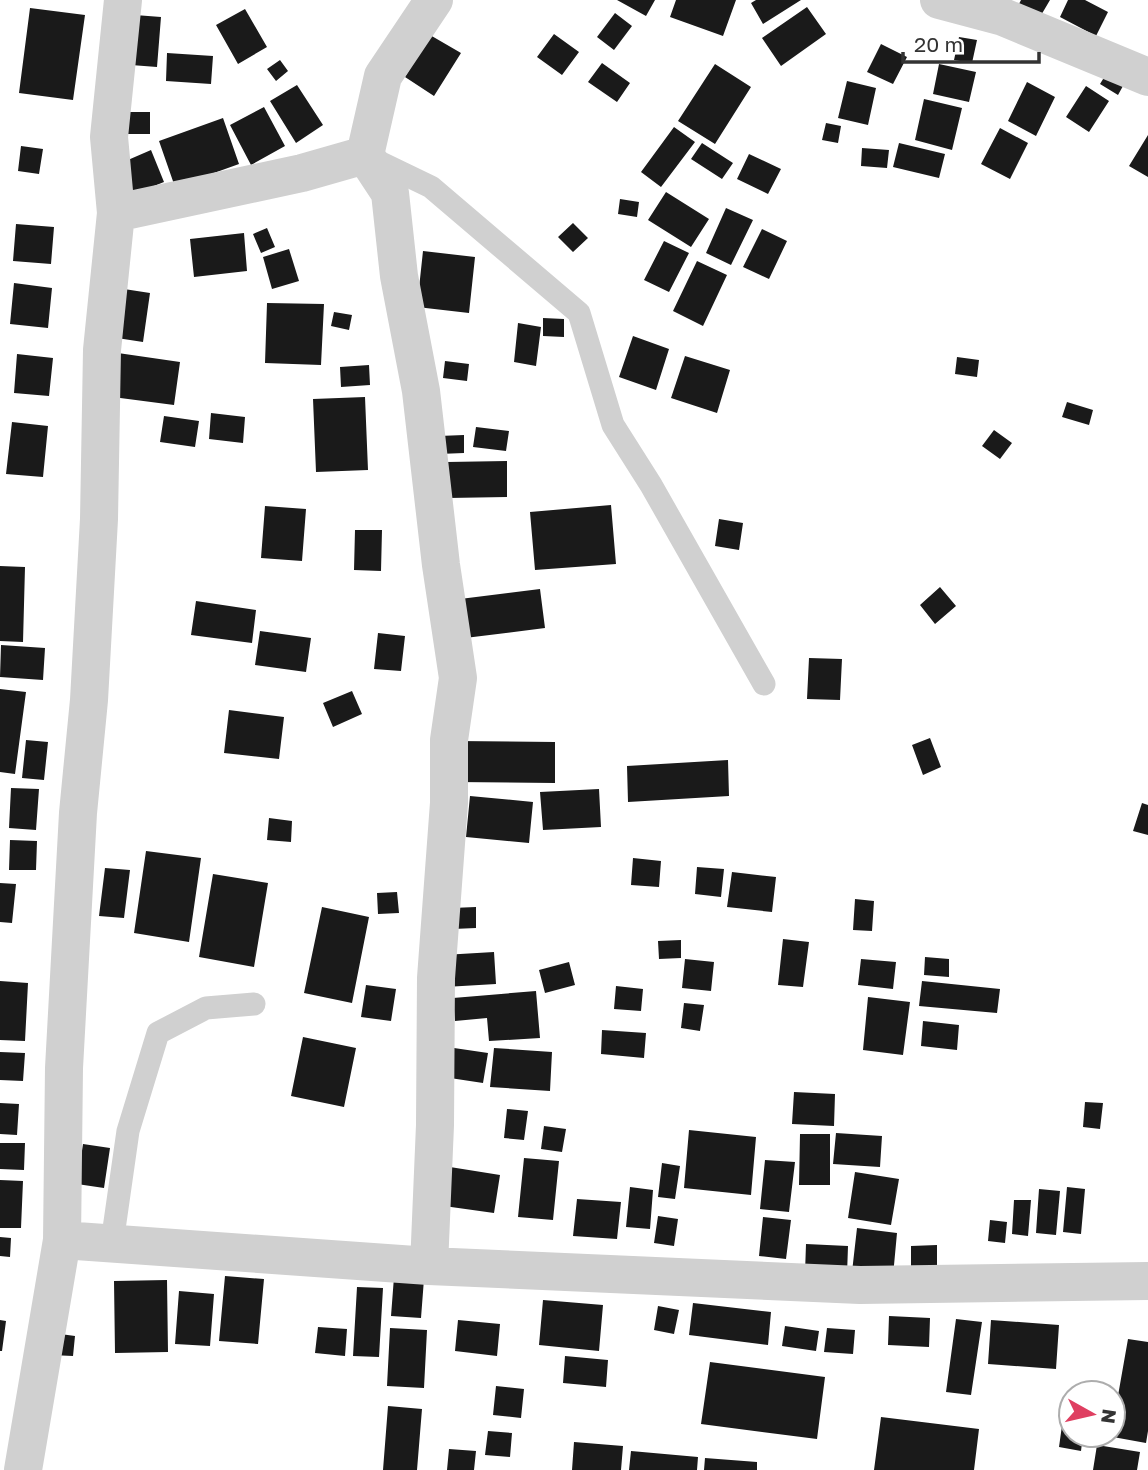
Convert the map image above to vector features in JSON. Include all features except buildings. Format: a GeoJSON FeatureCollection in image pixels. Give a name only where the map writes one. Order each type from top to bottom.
{"type":"FeatureCollection","features":[{"type":"Feature","properties":{"kind":"street"},"geometry":{"type":"LineString","coordinates":[[23,1470],[62,1240],[64,1055],[78,813],[90,686],[99,519],[102,350],[116,213],[109,137],[123,0]]}},
{"type":"Feature","properties":{"kind":"street"},"geometry":{"type":"LineString","coordinates":[[429,1266],[435,1125],[436,978],[449,803],[449,740],[458,678],[441,565],[421,391],[399,276],[390,193],[365,155],[383,76],[434,0]]}},
{"type":"Feature","properties":{"kind":"street"},"geometry":{"type":"LineString","coordinates":[[939,0],[1003,17],[1148,77]]}},
{"type":"Feature","properties":{"kind":"street"},"geometry":{"type":"LineString","coordinates":[[116,213],[302,173],[365,155]]}},
{"type":"Feature","properties":{"kind":"street"},"geometry":{"type":"LineString","coordinates":[[62,1240],[429,1266],[860,1285],[1148,1281]]}},
{"type":"Feature","properties":{"kind":"lane"},"geometry":{"type":"LineString","coordinates":[[365,155],[431,187],[579,313],[613,425],[651,485],[764,684]]}},
{"type":"Feature","properties":{"kind":"lane"},"geometry":{"type":"LineString","coordinates":[[112,1243],[128,1131],[158,1032],[206,1008],[254,1003]]}}]}
